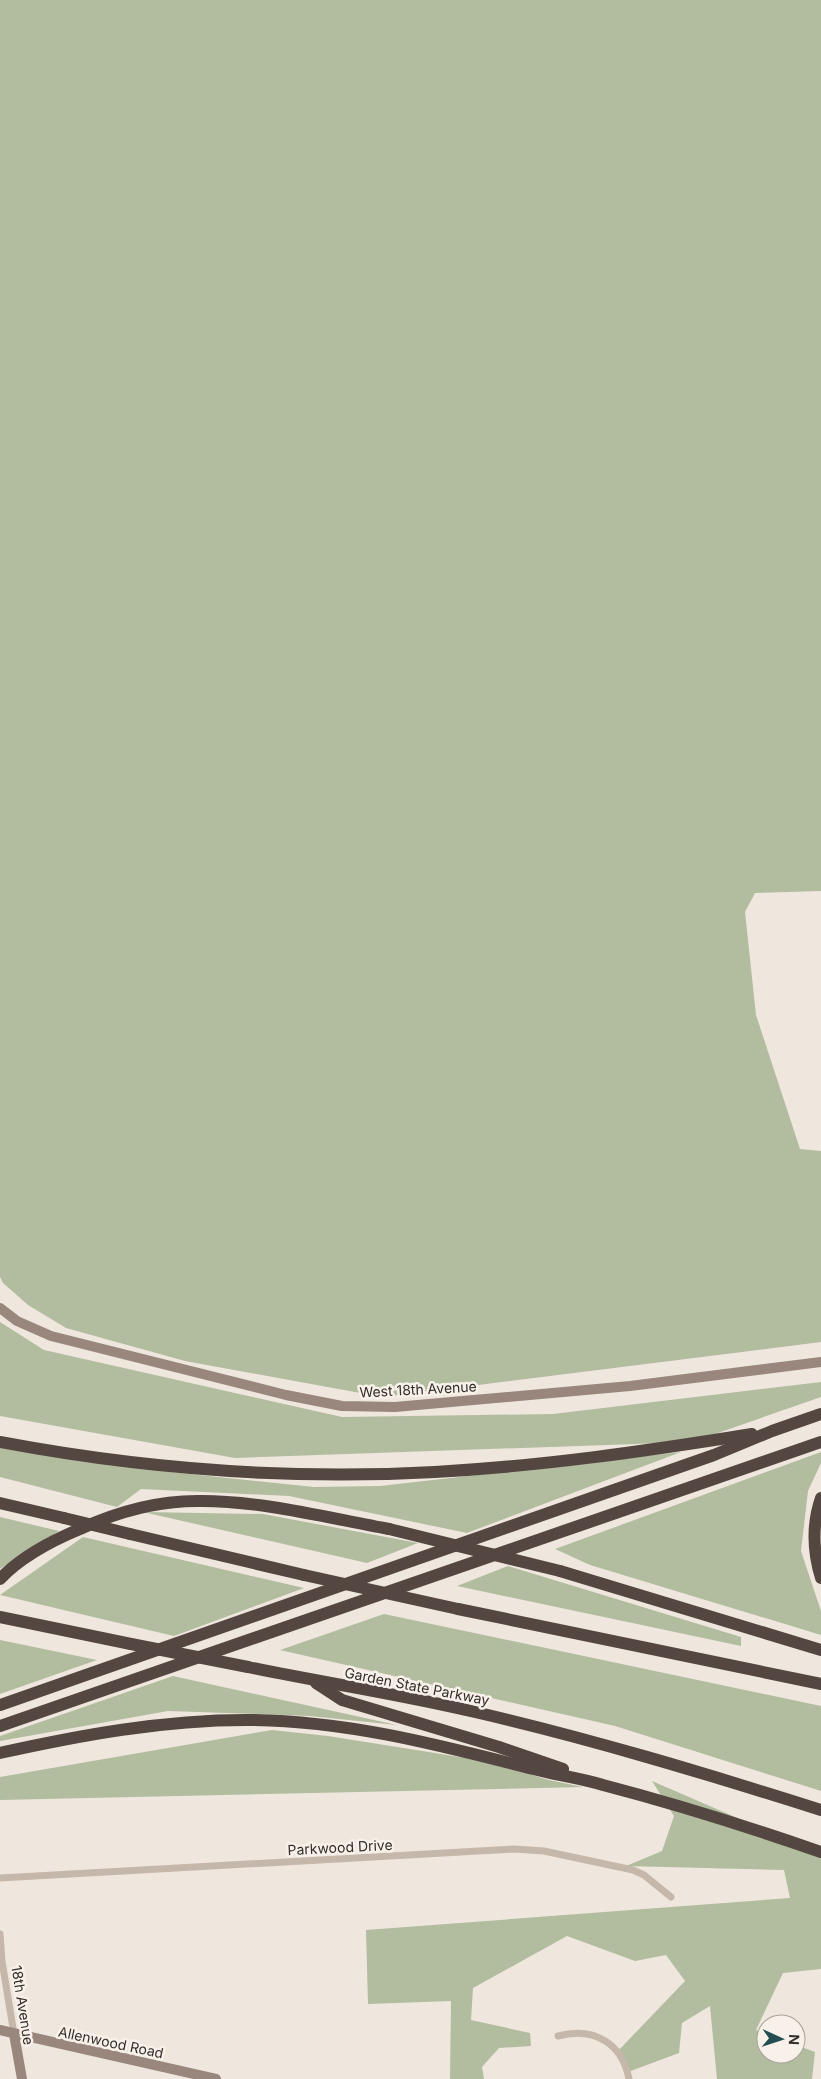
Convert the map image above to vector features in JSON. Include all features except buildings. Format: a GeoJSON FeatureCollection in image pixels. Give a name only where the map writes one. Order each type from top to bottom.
{"type":"FeatureCollection","features":[{"type":"Feature","properties":{"kind":"highway"},"geometry":{"type":"LineString","coordinates":[[0,1705],[704,1459],[772,1431],[821,1414]]}},
{"type":"Feature","properties":{"kind":"highway"},"geometry":{"type":"LineString","coordinates":[[0,1442],[113,1460],[206,1469],[355,1474],[433,1472],[524,1465],[698,1444],[772,1431]]}},
{"type":"Feature","properties":{"kind":"highway"},"geometry":{"type":"LineString","coordinates":[[0,1726],[821,1442]]}},
{"type":"Feature","properties":{"kind":"highway"},"geometry":{"type":"LineString","coordinates":[[821,1498],[814,1533],[815,1555],[821,1578]]}},
{"type":"Feature","properties":{"kind":"highway"},"geometry":{"type":"LineString","coordinates":[[0,1579],[39,1548],[99,1520],[128,1510],[178,1502],[220,1502],[263,1507],[389,1529],[560,1571],[821,1650]]}},
{"type":"Feature","properties":{"kind":"highway"},"geometry":{"type":"LineString","coordinates":[[0,1503],[304,1575],[458,1609],[821,1684]]}},
{"type":"Feature","properties":{"kind":"highway","name":"Garden State Parkway"},"geometry":{"type":"LineString","coordinates":[[4,1618],[312,1681],[430,1702],[550,1730],[644,1756],[821,1810]]}},
{"type":"Feature","properties":{"kind":"highway"},"geometry":{"type":"LineString","coordinates":[[312,1681],[342,1700],[499,1747],[602,1784]]}},
{"type":"Feature","properties":{"kind":"highway"},"geometry":{"type":"LineString","coordinates":[[0,1753],[92,1734],[156,1725],[218,1720],[321,1724],[397,1736],[602,1784],[761,1831],[821,1852]]}},
{"type":"Feature","properties":{"kind":"street","name":"West 18th Avenue"},"geometry":{"type":"LineString","coordinates":[[0,1308],[28,1327],[60,1338],[286,1395],[332,1404],[368,1408],[630,1386],[821,1362]]}},
{"type":"Feature","properties":{"kind":"street","name":"Parkwood Drive"},"geometry":{"type":"LineString","coordinates":[[0,1878],[531,1850],[633,1870],[644,1875],[671,1897]]}},
{"type":"Feature","properties":{"kind":"street","name":"18th Avenue"},"geometry":{"type":"LineString","coordinates":[[0,1934],[2,1961],[22,2079]]}},
{"type":"Feature","properties":{"kind":"street","name":"Allenwood Road"},"geometry":{"type":"LineString","coordinates":[[0,2030],[216,2079]]}},
{"type":"Feature","properties":{"kind":"street"},"geometry":{"type":"LineString","coordinates":[[558,2036],[579,2032],[600,2037],[619,2054],[629,2079]]}},
{"type":"Feature","properties":{"kind":"green space"},"geometry":{"type":"Polygon","coordinates":[[[0,0],[821,0],[821,891],[755,893],[745,912],[756,1015],[800,1149],[821,1151],[821,1342],[382,1397],[185,1361],[66,1328],[28,1305],[3,1283],[0,1277],[0,0]]]}},
{"type":"Feature","properties":{"kind":"green space"},"geometry":{"type":"Polygon","coordinates":[[[0,1322],[44,1350],[342,1417],[553,1414],[821,1382],[821,1397],[692,1442],[235,1458],[0,1416],[0,1322]]]}},
{"type":"Feature","properties":{"kind":"green space"},"geometry":{"type":"Polygon","coordinates":[[[0,1443],[171,1472],[314,1487],[380,1486],[681,1452],[467,1533],[289,1496],[141,1489],[117,1507],[0,1477],[0,1443]]]}},
{"type":"Feature","properties":{"kind":"green space"},"geometry":{"type":"Polygon","coordinates":[[[821,1452],[821,1463],[808,1491],[801,1551],[821,1611],[821,1635],[590,1565],[555,1549],[821,1452]]]}},
{"type":"Feature","properties":{"kind":"green space"},"geometry":{"type":"Polygon","coordinates":[[[143,1512],[263,1514],[418,1543],[367,1563],[143,1512]]]}},
{"type":"Feature","properties":{"kind":"green space"},"geometry":{"type":"Polygon","coordinates":[[[0,1517],[59,1531],[0,1569],[0,1517]]]}},
{"type":"Feature","properties":{"kind":"green space"},"geometry":{"type":"Polygon","coordinates":[[[83,1537],[304,1588],[174,1636],[0,1595],[83,1537]]]}},
{"type":"Feature","properties":{"kind":"green space"},"geometry":{"type":"Polygon","coordinates":[[[508,1566],[741,1637],[741,1646],[457,1586],[508,1566]]]}},
{"type":"Feature","properties":{"kind":"green space"},"geometry":{"type":"Polygon","coordinates":[[[384,1614],[821,1706],[821,1791],[615,1726],[280,1650],[384,1614]]]}},
{"type":"Feature","properties":{"kind":"green space"},"geometry":{"type":"Polygon","coordinates":[[[0,1640],[97,1660],[0,1694],[0,1640]]]}},
{"type":"Feature","properties":{"kind":"green space"},"geometry":{"type":"Polygon","coordinates":[[[173,1676],[397,1725],[310,1716],[168,1711],[0,1741],[0,1736],[173,1676]]]}},
{"type":"Feature","properties":{"kind":"green space"},"geometry":{"type":"Polygon","coordinates":[[[272,1730],[328,1736],[485,1761],[549,1780],[583,1787],[0,1800],[0,1777],[272,1730]]]}},
{"type":"Feature","properties":{"kind":"green space"},"geometry":{"type":"Polygon","coordinates":[[[652,1781],[821,1854],[821,1969],[783,1973],[764,2014],[756,2014],[756,2064],[806,2064],[806,2049],[815,2052],[812,2079],[717,2079],[710,2006],[682,2023],[679,2053],[628,2072],[616,2053],[685,1981],[666,1955],[635,1961],[567,1936],[473,1988],[471,2020],[530,2033],[531,2046],[499,2048],[482,2067],[484,2079],[450,2079],[451,2001],[368,2004],[366,1930],[790,1898],[784,1870],[626,1866],[662,1851],[674,1816],[652,1781]]]}}]}
